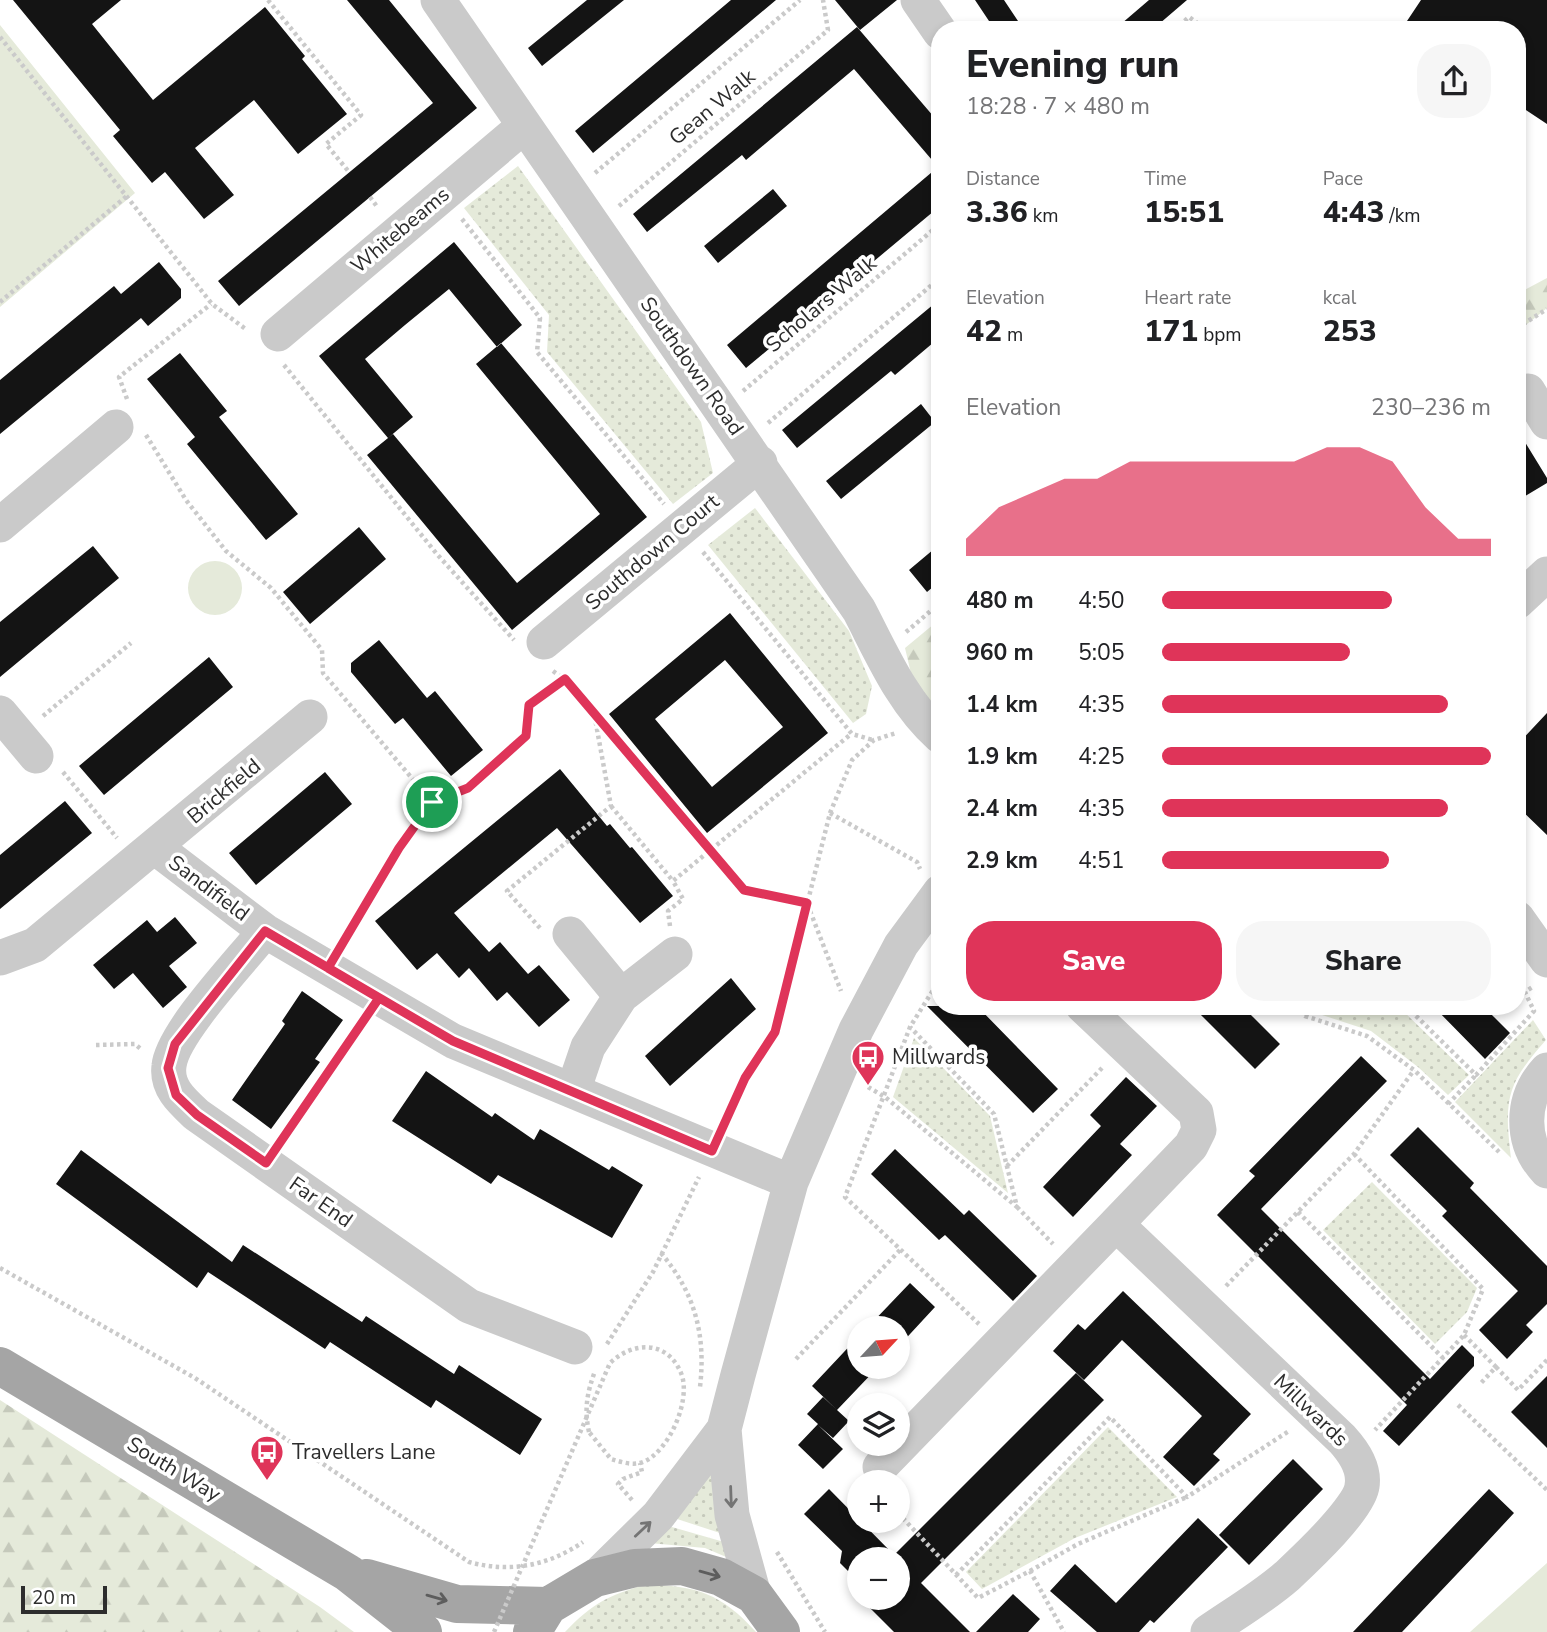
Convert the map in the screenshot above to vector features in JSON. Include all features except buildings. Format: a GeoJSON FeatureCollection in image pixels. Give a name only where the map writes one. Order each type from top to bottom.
{"type":"FeatureCollection","features":[{"type":"Feature","properties":{"kind":"main road","name":"South Way"},"geometry":{"type":"LineString","coordinates":[[0,1366],[348,1573],[423,1632]]}},
{"type":"Feature","properties":{"kind":"main road"},"geometry":{"type":"LineString","coordinates":[[540,1619],[595,1578],[635,1569],[682,1566],[721,1577],[754,1595],[781,1632]]}},
{"type":"Feature","properties":{"kind":"main road","name":"South Way"},"geometry":{"type":"LineString","coordinates":[[348,1573],[457,1604],[540,1619]]}},
{"type":"Feature","properties":{"kind":"street","name":"Southdown Road"},"geometry":{"type":"LineString","coordinates":[[438,0],[523,127],[753,452],[859,610],[900,688],[931,728]]}},
{"type":"Feature","properties":{"kind":"street"},"geometry":{"type":"LineString","coordinates":[[918,0],[932,21]]}},
{"type":"Feature","properties":{"kind":"street","name":"Whitebeams"},"geometry":{"type":"LineString","coordinates":[[278,334],[523,127]]}},
{"type":"Feature","properties":{"kind":"street"},"geometry":{"type":"LineString","coordinates":[[1531,390],[1547,422]]}},
{"type":"Feature","properties":{"kind":"street"},"geometry":{"type":"LineString","coordinates":[[0,525],[127,417]]}},
{"type":"Feature","properties":{"kind":"street","name":"Southdown Court"},"geometry":{"type":"LineString","coordinates":[[545,655],[683,527],[753,452]]}},
{"type":"Feature","properties":{"kind":"street"},"geometry":{"type":"LineString","coordinates":[[1526,594],[1547,574]]}},
{"type":"Feature","properties":{"kind":"street","name":"Brickfield"},"geometry":{"type":"LineString","coordinates":[[0,958],[35,945],[147,855],[310,717]]}},
{"type":"Feature","properties":{"kind":"street","name":"Sandifield"},"geometry":{"type":"LineString","coordinates":[[147,855],[265,931],[453,1041],[791,1182]]}},
{"type":"Feature","properties":{"kind":"street"},"geometry":{"type":"LineString","coordinates":[[754,1595],[732,1515],[724,1429],[791,1182],[856,1030],[931,887]]}},
{"type":"Feature","properties":{"kind":"street"},"geometry":{"type":"LineString","coordinates":[[168,1068],[175,1044],[265,931]]}},
{"type":"Feature","properties":{"kind":"street"},"geometry":{"type":"LineString","coordinates":[[570,934],[621,996]]}},
{"type":"Feature","properties":{"kind":"street"},"geometry":{"type":"LineString","coordinates":[[1526,937],[1542,972]]}},
{"type":"Feature","properties":{"kind":"street"},"geometry":{"type":"LineString","coordinates":[[573,1091],[588,1047],[621,996],[675,954]]}},
{"type":"Feature","properties":{"kind":"street"},"geometry":{"type":"LineString","coordinates":[[880,1467],[1191,1146],[1199,1130],[1196,1113],[1093,1015]]}},
{"type":"Feature","properties":{"kind":"street","name":"Far End"},"geometry":{"type":"LineString","coordinates":[[168,1068],[176,1095],[197,1115],[469,1306],[592,1353]]}},
{"type":"Feature","properties":{"kind":"street"},"geometry":{"type":"LineString","coordinates":[[1541,1164],[1526,1135],[1527,1107],[1539,1078],[1547,1070]]}},
{"type":"Feature","properties":{"kind":"street","name":"Millwards"},"geometry":{"type":"LineString","coordinates":[[1116,1224],[1353,1452],[1362,1473],[1363,1488],[1356,1503],[1286,1576],[1208,1632]]}},
{"type":"Feature","properties":{"kind":"street"},"geometry":{"type":"LineString","coordinates":[[595,1578],[658,1516],[724,1429]]}},
{"type":"Feature","properties":{"kind":"path"},"geometry":{"type":"LineString","coordinates":[[268,0],[361,115],[326,144],[349,172]]}},
{"type":"Feature","properties":{"kind":"path","name":"Gean Walk"},"geometry":{"type":"LineString","coordinates":[[571,194],[800,0]]}},
{"type":"Feature","properties":{"kind":"path","name":"Gean Walk"},"geometry":{"type":"LineString","coordinates":[[594,227],[828,30],[823,0]]}},
{"type":"Feature","properties":{"kind":"path"},"geometry":{"type":"LineString","coordinates":[[443,194],[540,318],[537,352],[852,734],[874,740],[931,729]]}},
{"type":"Feature","properties":{"kind":"path"},"geometry":{"type":"LineString","coordinates":[[0,302],[127,196]]}},
{"type":"Feature","properties":{"kind":"path","name":"Scholars Walk"},"geometry":{"type":"LineString","coordinates":[[723,409],[931,232]]}},
{"type":"Feature","properties":{"kind":"path"},"geometry":{"type":"LineString","coordinates":[[753,452],[931,286]]}},
{"type":"Feature","properties":{"kind":"path"},"geometry":{"type":"LineString","coordinates":[[212,304],[119,377],[127,417],[226,551],[271,588],[322,650],[323,673],[432,802]]}},
{"type":"Feature","properties":{"kind":"path"},"geometry":{"type":"LineString","coordinates":[[1526,322],[1547,309]]}},
{"type":"Feature","properties":{"kind":"path"},"geometry":{"type":"LineString","coordinates":[[881,653],[931,611]]}},
{"type":"Feature","properties":{"kind":"path"},"geometry":{"type":"LineString","coordinates":[[131,643],[19,735],[47,753],[147,855]]}},
{"type":"Feature","properties":{"kind":"path"},"geometry":{"type":"LineString","coordinates":[[545,655],[744,890],[807,903]]}},
{"type":"Feature","properties":{"kind":"path"},"geometry":{"type":"LineString","coordinates":[[328,968],[399,848],[432,802],[468,788],[526,736],[529,705],[565,679]]}},
{"type":"Feature","properties":{"kind":"path"},"geometry":{"type":"LineString","coordinates":[[594,713],[611,806],[673,881],[683,899],[668,912],[675,954]]}},
{"type":"Feature","properties":{"kind":"path"},"geometry":{"type":"LineString","coordinates":[[673,881],[852,734]]}},
{"type":"Feature","properties":{"kind":"path"},"geometry":{"type":"LineString","coordinates":[[494,1632],[610,1363],[622,1351],[636,1346],[650,1347],[670,1357],[681,1372],[683,1400],[658,1453],[640,1463],[611,1459],[589,1432],[585,1415],[592,1353],[653,1272],[745,1078],[775,1032],[830,813],[852,760],[874,740]]}},
{"type":"Feature","properties":{"kind":"path"},"geometry":{"type":"LineString","coordinates":[[570,934],[546,935],[507,891],[611,806]]}},
{"type":"Feature","properties":{"kind":"path"},"geometry":{"type":"LineString","coordinates":[[830,813],[917,862],[931,883]]}},
{"type":"Feature","properties":{"kind":"path"},"geometry":{"type":"LineString","coordinates":[[807,903],[856,1030]]}},
{"type":"Feature","properties":{"kind":"path"},"geometry":{"type":"LineString","coordinates":[[1526,991],[1542,972]]}},
{"type":"Feature","properties":{"kind":"path"},"geometry":{"type":"LineString","coordinates":[[931,993],[910,1027],[845,1197],[1000,1343]]}},
{"type":"Feature","properties":{"kind":"path"},"geometry":{"type":"LineString","coordinates":[[1448,1104],[1534,1011],[1526,994]]}},
{"type":"Feature","properties":{"kind":"path"},"geometry":{"type":"LineString","coordinates":[[266,1163],[379,998]]}},
{"type":"Feature","properties":{"kind":"path"},"geometry":{"type":"LineString","coordinates":[[1415,1015],[1476,1076]]}},
{"type":"Feature","properties":{"kind":"path"},"geometry":{"type":"LineString","coordinates":[[1305,1016],[1367,1037],[1414,1070],[1515,1168],[1541,1164]]}},
{"type":"Feature","properties":{"kind":"path"},"geometry":{"type":"LineString","coordinates":[[910,1027],[994,1114],[1017,1207]]}},
{"type":"Feature","properties":{"kind":"path"},"geometry":{"type":"LineString","coordinates":[[96,1045],[135,1044],[168,1068]]}},
{"type":"Feature","properties":{"kind":"path"},"geometry":{"type":"LineString","coordinates":[[1007,1166],[1125,1045]]}},
{"type":"Feature","properties":{"kind":"path"},"geometry":{"type":"LineString","coordinates":[[1205,1308],[1354,1154],[1414,1070]]}},
{"type":"Feature","properties":{"kind":"path"},"geometry":{"type":"LineString","coordinates":[[868,1087],[885,1097],[1017,1207],[1075,1267]]}},
{"type":"Feature","properties":{"kind":"path"},"geometry":{"type":"LineString","coordinates":[[1353,1452],[1464,1335],[1483,1289],[1354,1154]]}},
{"type":"Feature","properties":{"kind":"path"},"geometry":{"type":"LineString","coordinates":[[1298,1212],[1443,1358]]}},
{"type":"Feature","properties":{"kind":"path"},"geometry":{"type":"LineString","coordinates":[[796,1359],[901,1250]]}},
{"type":"Feature","properties":{"kind":"path"},"geometry":{"type":"LineString","coordinates":[[661,1253],[680,1275],[696,1314],[704,1354],[699,1390]]}},
{"type":"Feature","properties":{"kind":"path"},"geometry":{"type":"LineString","coordinates":[[0,1268],[195,1378],[469,1562],[493,1569],[536,1565],[568,1552],[588,1538]]}},
{"type":"Feature","properties":{"kind":"path"},"geometry":{"type":"LineString","coordinates":[[1464,1335],[1518,1390],[1547,1360]]}},
{"type":"Feature","properties":{"kind":"path"},"geometry":{"type":"LineString","coordinates":[[1481,1382],[1496,1367]]}},
{"type":"Feature","properties":{"kind":"path"},"geometry":{"type":"LineString","coordinates":[[1458,1405],[1547,1490]]}},
{"type":"Feature","properties":{"kind":"path"},"geometry":{"type":"LineString","coordinates":[[910,1526],[978,1598],[1078,1544],[1187,1497],[1283,1437],[1310,1409]]}},
{"type":"Feature","properties":{"kind":"path"},"geometry":{"type":"LineString","coordinates":[[956,1575],[1110,1417],[1187,1497]]}},
{"type":"Feature","properties":{"kind":"path"},"geometry":{"type":"LineString","coordinates":[[629,1511],[639,1504],[619,1489],[618,1485],[622,1479],[642,1472],[640,1463]]}},
{"type":"Feature","properties":{"kind":"path"},"geometry":{"type":"LineString","coordinates":[[775,1549],[825,1632]]}},
{"type":"Feature","properties":{"kind":"path"},"geometry":{"type":"LineString","coordinates":[[1030,1571],[1064,1632]]}},
{"type":"Feature","properties":{"kind":"green space"},"geometry":{"type":"Polygon","coordinates":[[[0,25],[135,193],[0,307],[0,25]]]}},
{"type":"Feature","properties":{"kind":"green space"},"geometry":{"type":"Polygon","coordinates":[[[518,166],[701,422],[713,473],[673,504],[547,352],[549,315],[464,208],[518,166]]]}},
{"type":"Feature","properties":{"kind":"green space"},"geometry":{"type":"Polygon","coordinates":[[[1547,278],[1547,308],[1526,325],[1526,289],[1547,278]]]}},
{"type":"Feature","properties":{"kind":"green space"},"geometry":{"type":"Polygon","coordinates":[[[755,508],[849,631],[872,686],[866,714],[853,723],[708,545],[755,508]]]}},
{"type":"Feature","properties":{"kind":"green space"},"geometry":{"type":"Polygon","coordinates":[[[215,561],[234,569],[242,588],[234,607],[215,615],[196,607],[188,588],[196,569],[215,561]]]}},
{"type":"Feature","properties":{"kind":"green space"},"geometry":{"type":"Polygon","coordinates":[[[931,626],[931,702],[913,682],[905,648],[931,626]]]}},
{"type":"Feature","properties":{"kind":"green space"},"geometry":{"type":"Polygon","coordinates":[[[1322,1015],[1407,1015],[1469,1075],[1448,1095],[1418,1067],[1371,1031],[1322,1015]]]}},
{"type":"Feature","properties":{"kind":"green space"},"geometry":{"type":"Polygon","coordinates":[[[1533,1020],[1546,1040],[1523,1069],[1511,1094],[1508,1121],[1511,1158],[1455,1102],[1533,1020]]]}},
{"type":"Feature","properties":{"kind":"green space"},"geometry":{"type":"Polygon","coordinates":[[[914,1038],[990,1116],[1008,1193],[893,1097],[914,1038]]]}},
{"type":"Feature","properties":{"kind":"green space"},"geometry":{"type":"Polygon","coordinates":[[[1372,1182],[1477,1288],[1467,1312],[1435,1344],[1323,1230],[1372,1182]]]}},
{"type":"Feature","properties":{"kind":"green space"},"geometry":{"type":"Polygon","coordinates":[[[0,1400],[320,1607],[354,1632],[0,1632],[0,1400]]]}},
{"type":"Feature","properties":{"kind":"green space"},"geometry":{"type":"Polygon","coordinates":[[[1108,1427],[1177,1497],[1075,1538],[982,1589],[966,1572],[1108,1427]]]}},
{"type":"Feature","properties":{"kind":"green space"},"geometry":{"type":"Polygon","coordinates":[[[702,1471],[719,1478],[723,1534],[671,1517],[702,1471]]]}},
{"type":"Feature","properties":{"kind":"green space"},"geometry":{"type":"Polygon","coordinates":[[[665,1525],[724,1542],[731,1559],[705,1548],[649,1543],[665,1525]]]}},
{"type":"Feature","properties":{"kind":"green space"},"geometry":{"type":"Polygon","coordinates":[[[1547,1563],[1547,1632],[1470,1632],[1547,1563]]]}},
{"type":"Feature","properties":{"kind":"green space"},"geometry":{"type":"Polygon","coordinates":[[[645,1585],[679,1587],[707,1594],[744,1619],[756,1632],[565,1632],[601,1602],[645,1585]]]}},
{"type":"Feature","properties":{"kind":"place","name":"Millwards"},"geometry":{"type":"Point","coordinates":[868,1087]}},
{"type":"Feature","properties":{"kind":"place","name":"Travellers Lane"},"geometry":{"type":"Point","coordinates":[267,1482]}},
{"type":"Feature","properties":{"kind":"route"},"geometry":{"type":"LineString","coordinates":[[432,802],[399,848],[328,968],[379,998],[266,1163],[197,1115],[176,1095],[168,1068],[175,1044],[265,931],[379,998],[453,1041],[712,1151],[745,1078],[775,1032],[807,903],[744,890],[565,679],[529,705],[526,736],[468,788],[432,802]]}}]}
